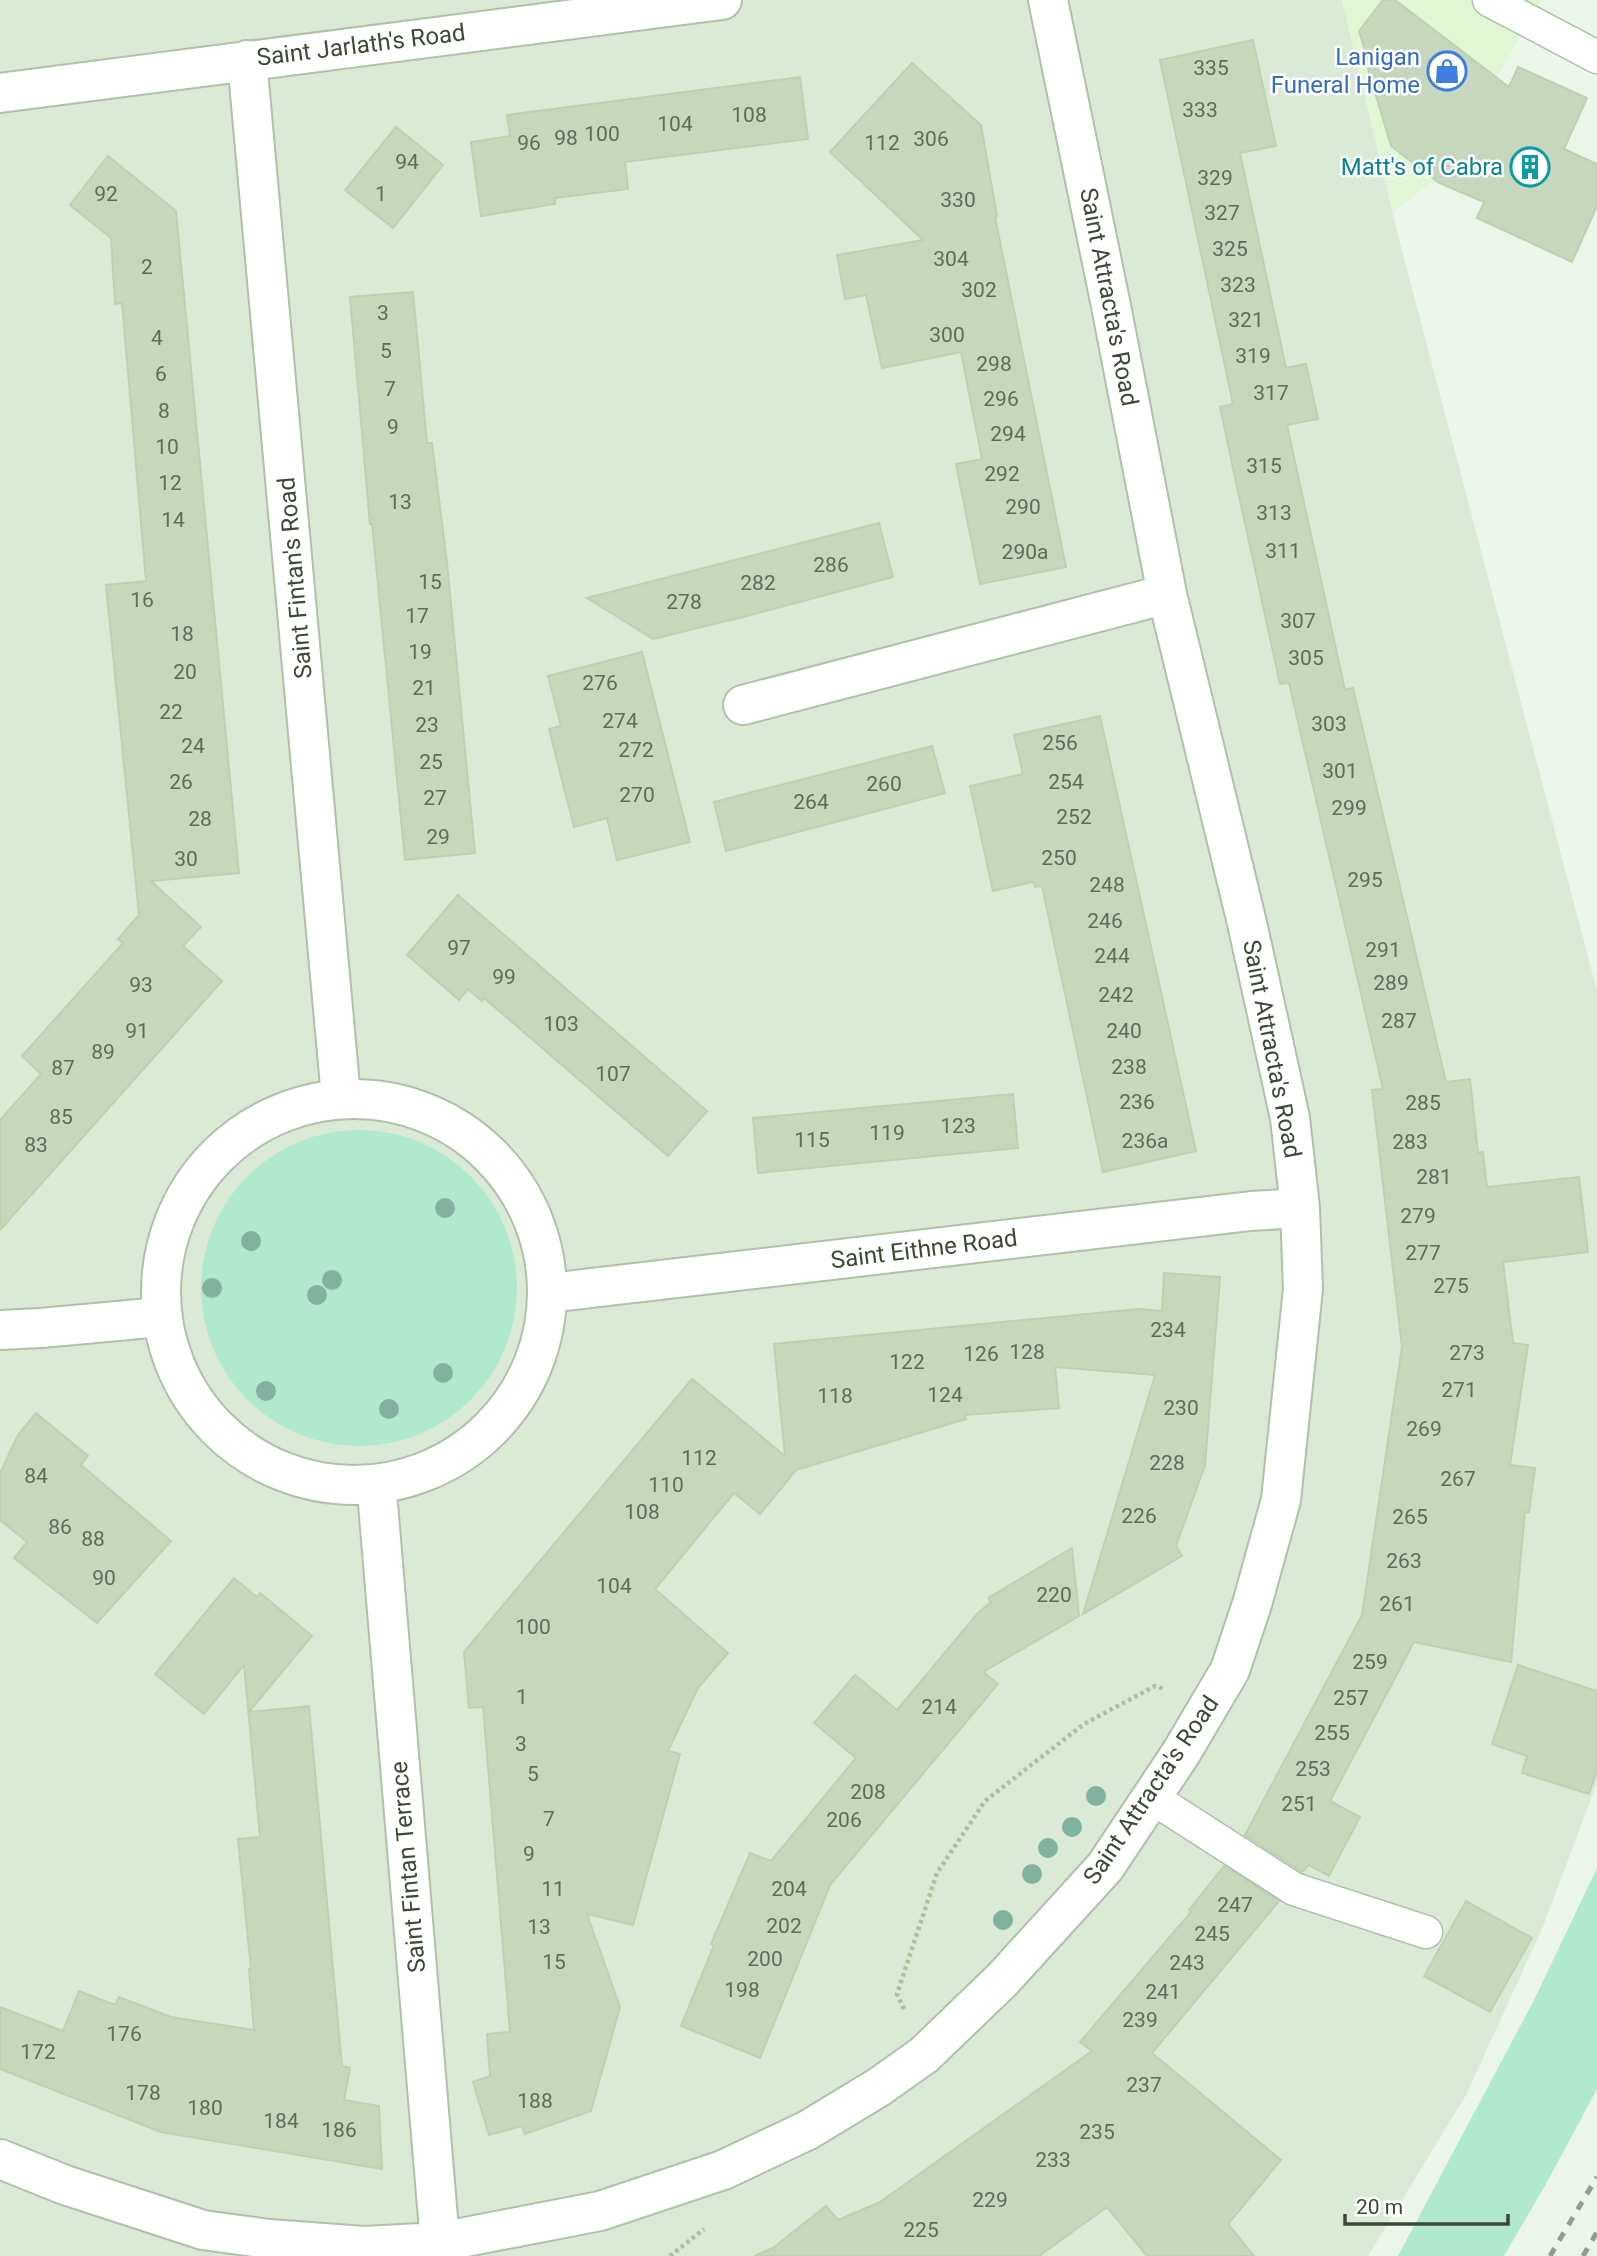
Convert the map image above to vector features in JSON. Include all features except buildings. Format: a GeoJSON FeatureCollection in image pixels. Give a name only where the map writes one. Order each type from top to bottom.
{"type":"FeatureCollection","features":[{"type":"Feature","properties":{"kind":"street","name":"Saint Jarlath's Road"},"geometry":{"type":"LineString","coordinates":[[0,93],[722,0]]}},
{"type":"Feature","properties":{"kind":"street","name":"Saint Attracta's Road"},"geometry":{"type":"LineString","coordinates":[[0,2159],[65,2185],[203,2230],[269,2239],[364,2246],[440,2242],[600,2211],[723,2170],[808,2130],[879,2087],[925,2055],[1002,1980],[1105,1867],[1181,1753],[1230,1670],[1252,1604],[1281,1500],[1303,1289],[1300,1208],[1287,1105],[1247,923],[1167,594],[1048,0]]}},
{"type":"Feature","properties":{"kind":"street","name":"Saint Fintan's Road"},"geometry":{"type":"LineString","coordinates":[[247,60],[341,1097]]}},
{"type":"Feature","properties":{"kind":"street"},"geometry":{"type":"LineString","coordinates":[[743,705],[1167,594]]}},
{"type":"Feature","properties":{"kind":"street"},"geometry":{"type":"LineString","coordinates":[[341,1097],[400,1102],[460,1128],[508,1171],[539,1229],[549,1293],[540,1351],[514,1403],[474,1445],[423,1473],[377,1492],[339,1491],[306,1480],[252,1456],[206,1418],[175,1367],[161,1317],[165,1249],[187,1193],[225,1146],[276,1113],[341,1097]]}},
{"type":"Feature","properties":{"kind":"street","name":"Saint Eithne Road"},"geometry":{"type":"LineString","coordinates":[[549,1293],[1251,1211],[1300,1208]]}},
{"type":"Feature","properties":{"kind":"street"},"geometry":{"type":"LineString","coordinates":[[0,1330],[161,1317]]}},
{"type":"Feature","properties":{"kind":"street","name":"Saint Fintan Terrace"},"geometry":{"type":"LineString","coordinates":[[377,1492],[440,2242]]}},
{"type":"Feature","properties":{"kind":"lane"},"geometry":{"type":"LineString","coordinates":[[1489,0],[1597,57]]}},
{"type":"Feature","properties":{"kind":"lane"},"geometry":{"type":"LineString","coordinates":[[1151,1797],[1294,1889],[1426,1932]]}},
{"type":"Feature","properties":{"kind":"path"},"geometry":{"type":"LineString","coordinates":[[925,2055],[897,1994],[937,1874],[985,1801],[1084,1724],[1155,1686],[1210,1703]]}},
{"type":"Feature","properties":{"kind":"shaded area"},"geometry":{"type":"Polygon","coordinates":[[[0,0],[1342,0],[1399,239],[1597,991],[1597,1783],[1542,1929],[1466,2095],[1368,2256],[0,2256],[0,0]]]}},
{"type":"Feature","properties":{"kind":"shaded area"},"geometry":{"type":"Polygon","coordinates":[[[1342,0],[1541,0],[1490,89],[1455,164],[1393,212],[1342,0]]]}},
{"type":"Feature","properties":{"kind":"shaded area"},"geometry":{"type":"Polygon","coordinates":[[[359,1130],[390,1133],[419,1142],[447,1157],[471,1176],[490,1200],[505,1228],[514,1257],[517,1288],[514,1319],[505,1348],[490,1376],[471,1400],[447,1419],[419,1434],[390,1443],[359,1446],[328,1443],[299,1434],[271,1419],[247,1400],[228,1376],[213,1348],[204,1319],[201,1288],[204,1257],[213,1228],[228,1200],[247,1176],[271,1157],[299,1142],[328,1133],[359,1130]]]}},
{"type":"Feature","properties":{"kind":"shaded area"},"geometry":{"type":"Polygon","coordinates":[[[1597,1868],[1597,2089],[1504,2256],[1398,2256],[1533,2002],[1597,1868]]]}},
{"type":"Feature","properties":{"kind":"railway"},"geometry":{"type":"LineString","coordinates":[[1550,2256],[1597,2177]]}},
{"type":"Feature","properties":{"kind":"railway"},"geometry":{"type":"LineString","coordinates":[[1583,2256],[1597,2232]]}},
{"type":"Feature","properties":{"kind":"place","name":"Lanigan Funeral Home"},"geometry":{"type":"Point","coordinates":[1447,71]}},
{"type":"Feature","properties":{"kind":"place","name":"Matt's of Cabra"},"geometry":{"type":"Point","coordinates":[1530,167]}}]}
